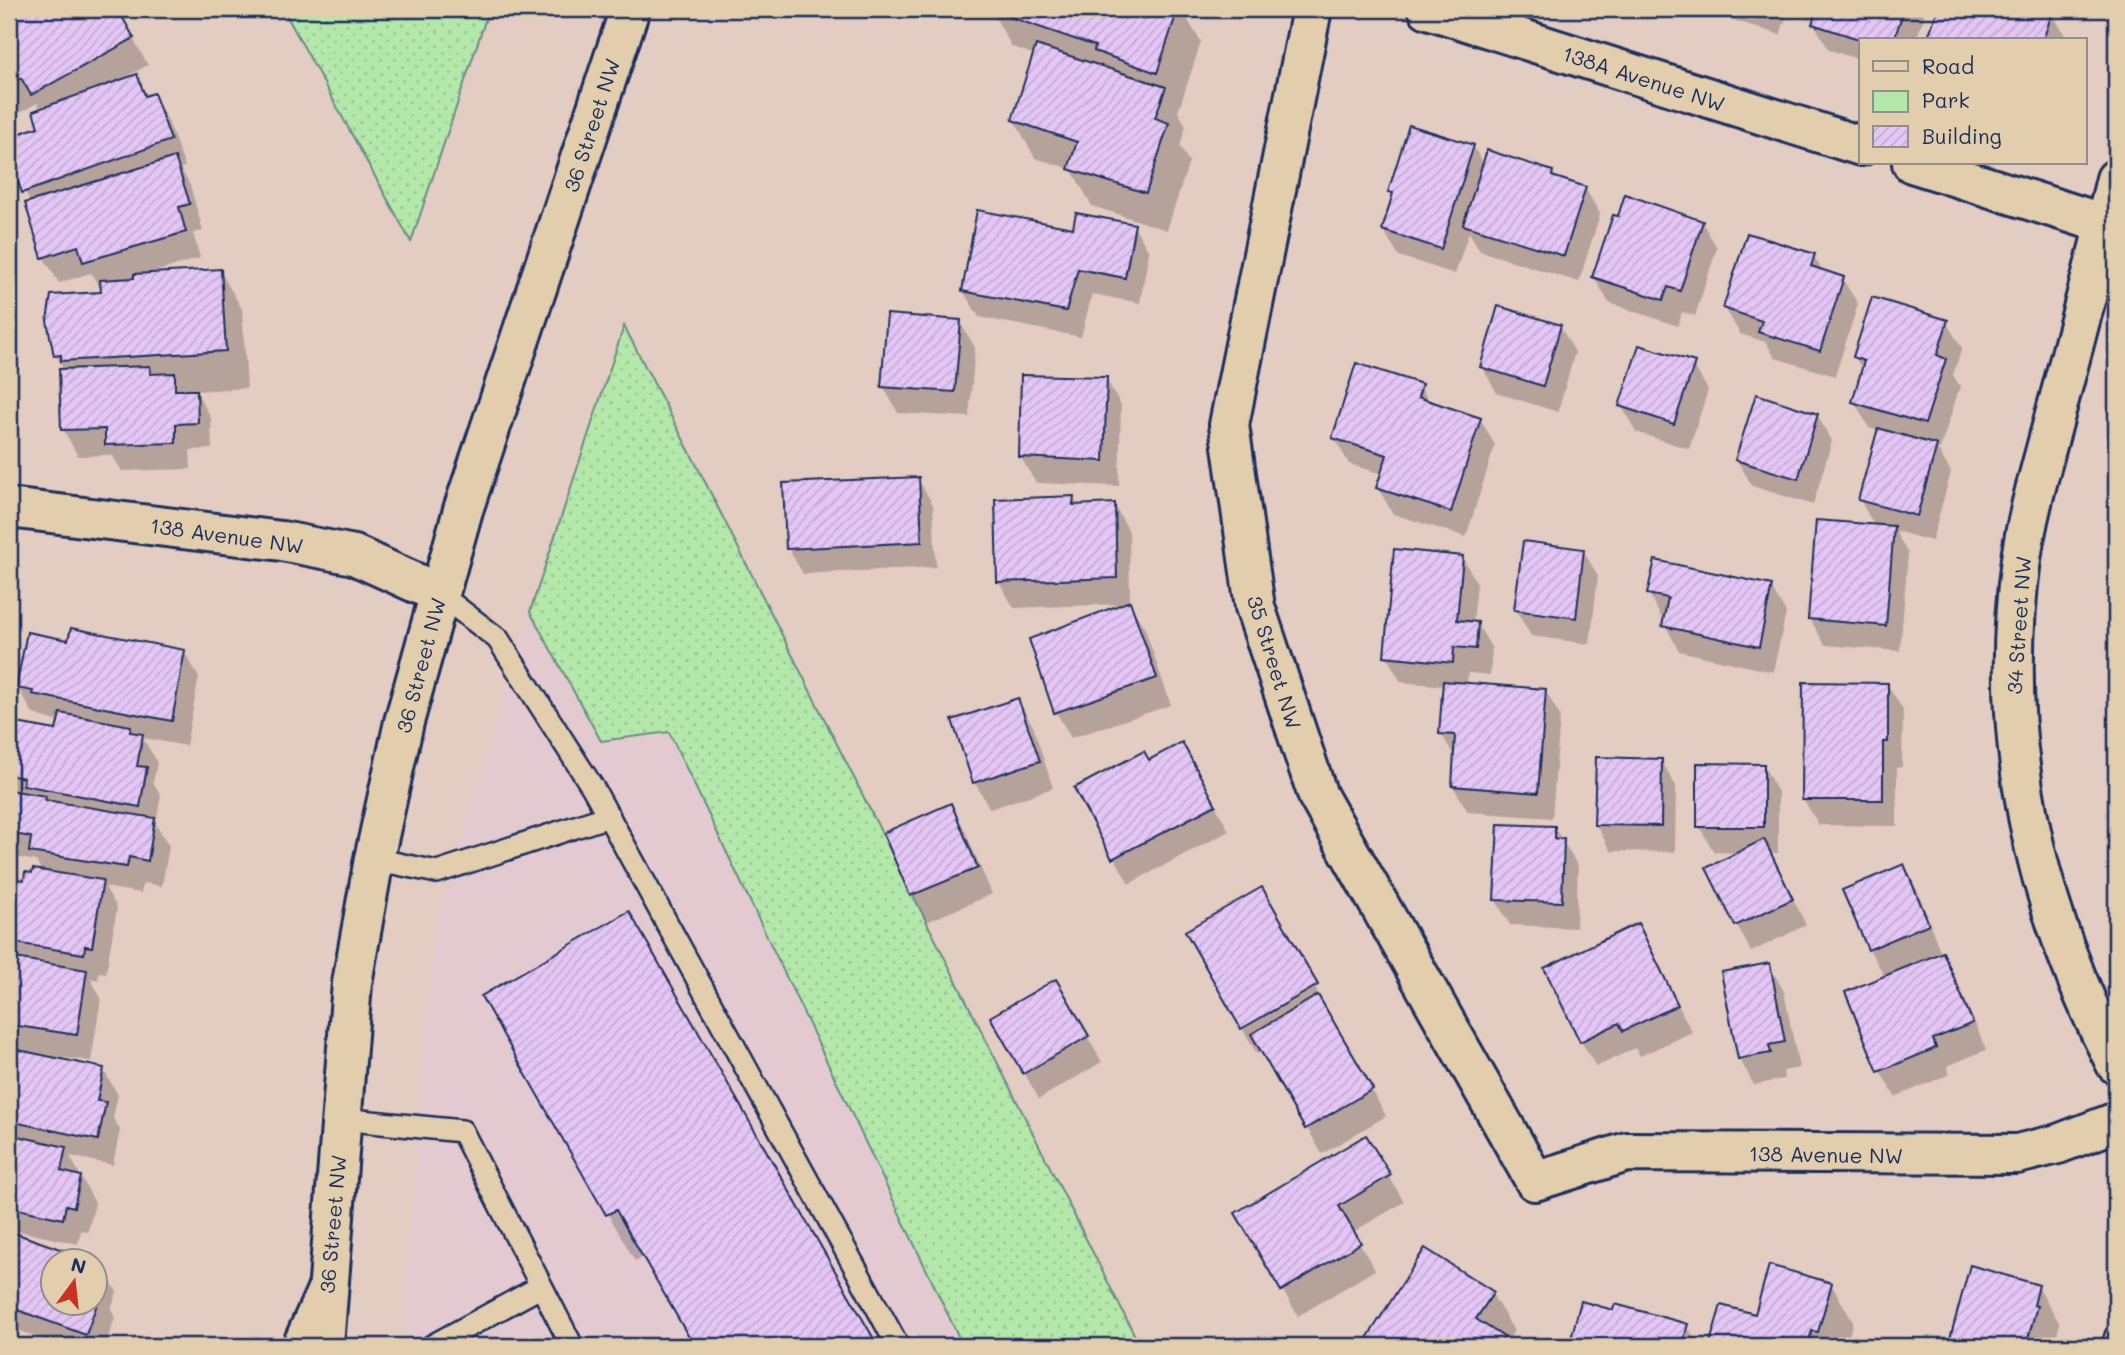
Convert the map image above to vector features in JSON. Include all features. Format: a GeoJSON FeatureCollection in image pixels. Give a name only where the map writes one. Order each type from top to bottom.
{"type":"FeatureCollection","features":[{"type":"Feature","properties":{"kind":"street","name":"36 Street NW"},"geometry":{"type":"LineString","coordinates":[[324,1346],[326,1292],[352,983],[374,859],[404,722],[463,510],[630,9]]}},
{"type":"Feature","properties":{"kind":"street","name":"35 Street NW"},"geometry":{"type":"LineString","coordinates":[[1312,9],[1229,425],[1255,607],[1318,796],[1535,1181]]}},
{"type":"Feature","properties":{"kind":"street","name":"138A Avenue NW"},"geometry":{"type":"LineString","coordinates":[[1428,9],[1859,145]]}},
{"type":"Feature","properties":{"kind":"street"},"geometry":{"type":"LineString","coordinates":[[1915,164],[2105,224]]}},
{"type":"Feature","properties":{"kind":"street","name":"34 Street NW"},"geometry":{"type":"LineString","coordinates":[[2116,179],[2036,486],[2021,557],[2014,636],[2013,708],[2024,806],[2048,898],[2086,1005],[2116,1064]]}},
{"type":"Feature","properties":{"kind":"street","name":"138 Avenue NW"},"geometry":{"type":"LineString","coordinates":[[9,508],[282,541],[354,555],[438,593]]}},
{"type":"Feature","properties":{"kind":"street","name":"138 Avenue NW"},"geometry":{"type":"LineString","coordinates":[[1535,1181],[1627,1152],[2017,1154],[2058,1144],[2116,1122]]}},
{"type":"Feature","properties":{"kind":"street"},"geometry":{"type":"LineString","coordinates":[[302,1346],[326,1292]]}},
{"type":"Feature","properties":{"kind":"lane"},"geometry":{"type":"LineString","coordinates":[[438,593],[498,639],[609,816],[898,1346]]}},
{"type":"Feature","properties":{"kind":"lane"},"geometry":{"type":"LineString","coordinates":[[374,859],[437,872],[609,816]]}},
{"type":"Feature","properties":{"kind":"lane"},"geometry":{"type":"LineString","coordinates":[[341,1119],[462,1131],[572,1346]]}},
{"type":"Feature","properties":{"kind":"lane"},"geometry":{"type":"LineString","coordinates":[[432,1346],[540,1287]]}},
{"type":"Feature","properties":{"kind":"lane"},"geometry":{"type":"LineString","coordinates":[[2113,1346],[2116,1336]]}},
{"type":"Feature","properties":{"kind":"shaded area"},"geometry":{"type":"Polygon","coordinates":[[[530,612],[601,741],[669,732],[963,1346],[402,1346],[433,939],[530,612]]]}},
{"type":"Feature","properties":{"kind":"green space"},"geometry":{"type":"Polygon","coordinates":[[[283,9],[489,9],[411,242],[283,9]]]}},
{"type":"Feature","properties":{"kind":"green space"},"geometry":{"type":"Polygon","coordinates":[[[624,326],[1140,1346],[963,1346],[669,732],[601,741],[530,612],[624,326]]]}},
{"type":"Feature","properties":{"kind":"building"},"geometry":{"type":"Polygon","coordinates":[[[24,9],[118,9],[134,38],[31,95],[21,78],[9,85],[9,17],[24,9]]]}},
{"type":"Feature","properties":{"kind":"building"},"geometry":{"type":"Polygon","coordinates":[[[1178,9],[1157,73],[1094,51],[1095,46],[989,10],[1178,9]]]}},
{"type":"Feature","properties":{"kind":"building"},"geometry":{"type":"Polygon","coordinates":[[[1817,9],[1904,9],[1895,38],[1859,39],[1812,24],[1817,9]]]}},
{"type":"Feature","properties":{"kind":"building"},"geometry":{"type":"Polygon","coordinates":[[[1938,9],[2053,11],[2044,38],[1928,38],[1938,9]]]}},
{"type":"Feature","properties":{"kind":"building"},"geometry":{"type":"Polygon","coordinates":[[[1036,45],[1166,87],[1155,118],[1169,123],[1146,193],[1068,169],[1077,142],[1012,120],[1036,45]]]}},
{"type":"Feature","properties":{"kind":"building"},"geometry":{"type":"Polygon","coordinates":[[[137,74],[145,96],[154,93],[171,140],[22,193],[9,155],[9,137],[38,127],[33,111],[137,74]]]}},
{"type":"Feature","properties":{"kind":"building"},"geometry":{"type":"Polygon","coordinates":[[[1409,125],[1474,145],[1441,249],[1382,230],[1393,193],[1388,192],[1409,125]]]}},
{"type":"Feature","properties":{"kind":"building"},"geometry":{"type":"Polygon","coordinates":[[[1487,150],[1553,171],[1552,176],[1586,187],[1564,256],[1463,225],[1487,150]]]}},
{"type":"Feature","properties":{"kind":"building"},"geometry":{"type":"Polygon","coordinates":[[[175,157],[190,204],[179,207],[186,232],[83,262],[78,246],[42,258],[25,203],[175,157]]]}},
{"type":"Feature","properties":{"kind":"building"},"geometry":{"type":"Polygon","coordinates":[[[1625,194],[1703,221],[1680,291],[1668,287],[1663,300],[1592,277],[1613,215],[1618,216],[1625,194]]]}},
{"type":"Feature","properties":{"kind":"building"},"geometry":{"type":"Polygon","coordinates":[[[977,210],[1073,228],[1076,213],[1135,224],[1125,278],[1078,269],[1066,311],[962,291],[977,210]]]}},
{"type":"Feature","properties":{"kind":"building"},"geometry":{"type":"Polygon","coordinates":[[[1747,233],[1815,254],[1811,266],[1844,277],[1820,351],[1758,332],[1762,321],[1723,308],[1747,233]]]}},
{"type":"Feature","properties":{"kind":"building"},"geometry":{"type":"Polygon","coordinates":[[[221,269],[226,351],[61,361],[61,355],[54,356],[47,321],[51,295],[101,292],[100,280],[134,278],[134,274],[221,269]]]}},
{"type":"Feature","properties":{"kind":"building"},"geometry":{"type":"Polygon","coordinates":[[[1872,297],[1948,320],[1937,355],[1946,359],[1925,424],[1852,402],[1864,361],[1853,357],[1872,297]]]}},
{"type":"Feature","properties":{"kind":"building"},"geometry":{"type":"Polygon","coordinates":[[[1498,306],[1561,325],[1543,386],[1480,367],[1498,306]]]}},
{"type":"Feature","properties":{"kind":"building"},"geometry":{"type":"Polygon","coordinates":[[[887,314],[961,320],[955,392],[881,387],[887,314]]]}},
{"type":"Feature","properties":{"kind":"building"},"geometry":{"type":"Polygon","coordinates":[[[1639,345],[1695,362],[1674,424],[1619,406],[1639,345]]]}},
{"type":"Feature","properties":{"kind":"building"},"geometry":{"type":"Polygon","coordinates":[[[1356,363],[1422,384],[1418,397],[1481,418],[1451,512],[1376,488],[1387,455],[1332,438],[1356,363]]]}},
{"type":"Feature","properties":{"kind":"building"},"geometry":{"type":"Polygon","coordinates":[[[150,366],[150,374],[175,373],[175,390],[197,390],[198,423],[176,424],[176,443],[105,445],[105,429],[61,430],[59,369],[150,366]]]}},
{"type":"Feature","properties":{"kind":"building"},"geometry":{"type":"Polygon","coordinates":[[[1021,375],[1107,377],[1104,461],[1019,457],[1021,375]]]}},
{"type":"Feature","properties":{"kind":"building"},"geometry":{"type":"Polygon","coordinates":[[[1756,394],[1818,414],[1798,479],[1735,460],[1756,394]]]}},
{"type":"Feature","properties":{"kind":"building"},"geometry":{"type":"Polygon","coordinates":[[[1878,428],[1937,445],[1917,516],[1858,500],[1878,428]]]}},
{"type":"Feature","properties":{"kind":"building"},"geometry":{"type":"Polygon","coordinates":[[[919,477],[922,542],[786,549],[783,483],[919,477]]]}},
{"type":"Feature","properties":{"kind":"building"},"geometry":{"type":"Polygon","coordinates":[[[1074,496],[1073,505],[1115,503],[1117,578],[997,582],[995,499],[1074,496]]]}},
{"type":"Feature","properties":{"kind":"building"},"geometry":{"type":"Polygon","coordinates":[[[1816,520],[1894,526],[1886,626],[1808,619],[1816,520]]]}},
{"type":"Feature","properties":{"kind":"building"},"geometry":{"type":"Polygon","coordinates":[[[1523,541],[1584,549],[1576,618],[1514,610],[1523,541]]]}},
{"type":"Feature","properties":{"kind":"building"},"geometry":{"type":"Polygon","coordinates":[[[1394,549],[1463,556],[1457,620],[1478,622],[1476,649],[1454,647],[1453,663],[1384,656],[1394,549]]]}},
{"type":"Feature","properties":{"kind":"building"},"geometry":{"type":"Polygon","coordinates":[[[1655,560],[1772,585],[1759,647],[1662,626],[1668,598],[1647,594],[1655,560]]]}},
{"type":"Feature","properties":{"kind":"building"},"geometry":{"type":"Polygon","coordinates":[[[1130,601],[1157,678],[1054,713],[1029,639],[1130,601]]]}},
{"type":"Feature","properties":{"kind":"building"},"geometry":{"type":"Polygon","coordinates":[[[71,628],[185,650],[172,721],[32,694],[33,691],[16,688],[27,632],[68,640],[71,628]]]}},
{"type":"Feature","properties":{"kind":"building"},"geometry":{"type":"Polygon","coordinates":[[[1443,681],[1546,689],[1538,793],[1452,786],[1455,735],[1439,734],[1443,681]]]}},
{"type":"Feature","properties":{"kind":"building"},"geometry":{"type":"Polygon","coordinates":[[[1803,682],[1888,683],[1888,742],[1883,742],[1883,800],[1802,800],[1803,682]]]}},
{"type":"Feature","properties":{"kind":"building"},"geometry":{"type":"Polygon","coordinates":[[[1018,698],[1040,761],[973,783],[952,720],[1018,698]]]}},
{"type":"Feature","properties":{"kind":"building"},"geometry":{"type":"Polygon","coordinates":[[[60,713],[131,726],[130,732],[143,734],[137,766],[147,767],[140,807],[23,785],[24,778],[9,775],[11,722],[56,730],[60,713]]]}},
{"type":"Feature","properties":{"kind":"building"},"geometry":{"type":"Polygon","coordinates":[[[1182,742],[1216,805],[1112,859],[1074,788],[1144,751],[1149,760],[1182,742]]]}},
{"type":"Feature","properties":{"kind":"building"},"geometry":{"type":"Polygon","coordinates":[[[1596,757],[1662,759],[1661,826],[1594,825],[1596,757]]]}},
{"type":"Feature","properties":{"kind":"building"},"geometry":{"type":"Polygon","coordinates":[[[1697,763],[1764,764],[1764,827],[1697,827],[1697,763]]]}},
{"type":"Feature","properties":{"kind":"building"},"geometry":{"type":"Polygon","coordinates":[[[9,790],[46,796],[45,800],[155,818],[148,861],[129,857],[127,867],[29,852],[31,837],[9,833],[9,790]]]}},
{"type":"Feature","properties":{"kind":"building"},"geometry":{"type":"Polygon","coordinates":[[[951,803],[978,868],[910,896],[883,833],[951,803]]]}},
{"type":"Feature","properties":{"kind":"building"},"geometry":{"type":"Polygon","coordinates":[[[1498,824],[1555,826],[1555,839],[1564,838],[1562,902],[1494,900],[1498,824]]]}},
{"type":"Feature","properties":{"kind":"building"},"geometry":{"type":"Polygon","coordinates":[[[1764,839],[1793,899],[1735,926],[1706,868],[1764,839]]]}},
{"type":"Feature","properties":{"kind":"building"},"geometry":{"type":"Polygon","coordinates":[[[1904,864],[1929,924],[1868,950],[1842,890],[1904,864]]]}},
{"type":"Feature","properties":{"kind":"building"},"geometry":{"type":"Polygon","coordinates":[[[33,869],[103,880],[92,947],[85,946],[84,954],[9,942],[9,878],[24,880],[25,872],[32,873],[33,869]]]}},
{"type":"Feature","properties":{"kind":"building"},"geometry":{"type":"Polygon","coordinates":[[[1262,887],[1318,985],[1241,1029],[1185,931],[1262,887]]]}},
{"type":"Feature","properties":{"kind":"building"},"geometry":{"type":"Polygon","coordinates":[[[629,911],[878,1346],[694,1346],[616,1210],[606,1215],[481,996],[629,911]]]}},
{"type":"Feature","properties":{"kind":"building"},"geometry":{"type":"Polygon","coordinates":[[[1638,923],[1678,1005],[1623,1031],[1619,1023],[1580,1042],[1544,968],[1638,923]]]}},
{"type":"Feature","properties":{"kind":"building"},"geometry":{"type":"Polygon","coordinates":[[[1943,952],[1973,1023],[1933,1039],[1936,1048],[1878,1072],[1845,992],[1943,952]]]}},
{"type":"Feature","properties":{"kind":"building"},"geometry":{"type":"Polygon","coordinates":[[[9,957],[87,970],[77,1035],[9,1027],[9,957]]]}},
{"type":"Feature","properties":{"kind":"building"},"geometry":{"type":"Polygon","coordinates":[[[1770,963],[1785,1042],[1769,1045],[1771,1053],[1738,1059],[1721,972],[1770,963]]]}},
{"type":"Feature","properties":{"kind":"building"},"geometry":{"type":"Polygon","coordinates":[[[1056,979],[1089,1036],[1023,1074],[990,1017],[1056,979]]]}},
{"type":"Feature","properties":{"kind":"building"},"geometry":{"type":"Polygon","coordinates":[[[1318,995],[1373,1089],[1305,1129],[1251,1034],[1318,995]]]}},
{"type":"Feature","properties":{"kind":"building"},"geometry":{"type":"Polygon","coordinates":[[[9,1048],[104,1068],[97,1101],[106,1102],[98,1140],[9,1121],[9,1048]]]}},
{"type":"Feature","properties":{"kind":"building"},"geometry":{"type":"Polygon","coordinates":[[[9,1134],[66,1147],[61,1171],[81,1176],[74,1207],[66,1205],[63,1219],[9,1207],[9,1134]]]}},
{"type":"Feature","properties":{"kind":"building"},"geometry":{"type":"Polygon","coordinates":[[[1366,1135],[1391,1175],[1339,1206],[1361,1243],[1281,1291],[1235,1213],[1366,1135]]]}},
{"type":"Feature","properties":{"kind":"building"},"geometry":{"type":"Polygon","coordinates":[[[9,1231],[51,1246],[38,1246],[38,1316],[93,1316],[86,1335],[9,1307],[9,1231]]]}},
{"type":"Feature","properties":{"kind":"building"},"geometry":{"type":"Polygon","coordinates":[[[1425,1248],[1494,1292],[1476,1319],[1504,1337],[1498,1346],[1362,1346],[1425,1248]]]}},
{"type":"Feature","properties":{"kind":"building"},"geometry":{"type":"Polygon","coordinates":[[[1769,1265],[1832,1283],[1818,1332],[1812,1331],[1807,1346],[1709,1346],[1721,1305],[1755,1314],[1769,1265]]]}},
{"type":"Feature","properties":{"kind":"building"},"geometry":{"type":"Polygon","coordinates":[[[1970,1265],[2039,1285],[2034,1305],[2037,1306],[2026,1346],[1948,1346],[1970,1265]]]}},
{"type":"Feature","properties":{"kind":"building"},"geometry":{"type":"Polygon","coordinates":[[[1581,1301],[1613,1310],[1615,1304],[1688,1324],[1682,1346],[1569,1346],[1581,1301]]]}}]}
